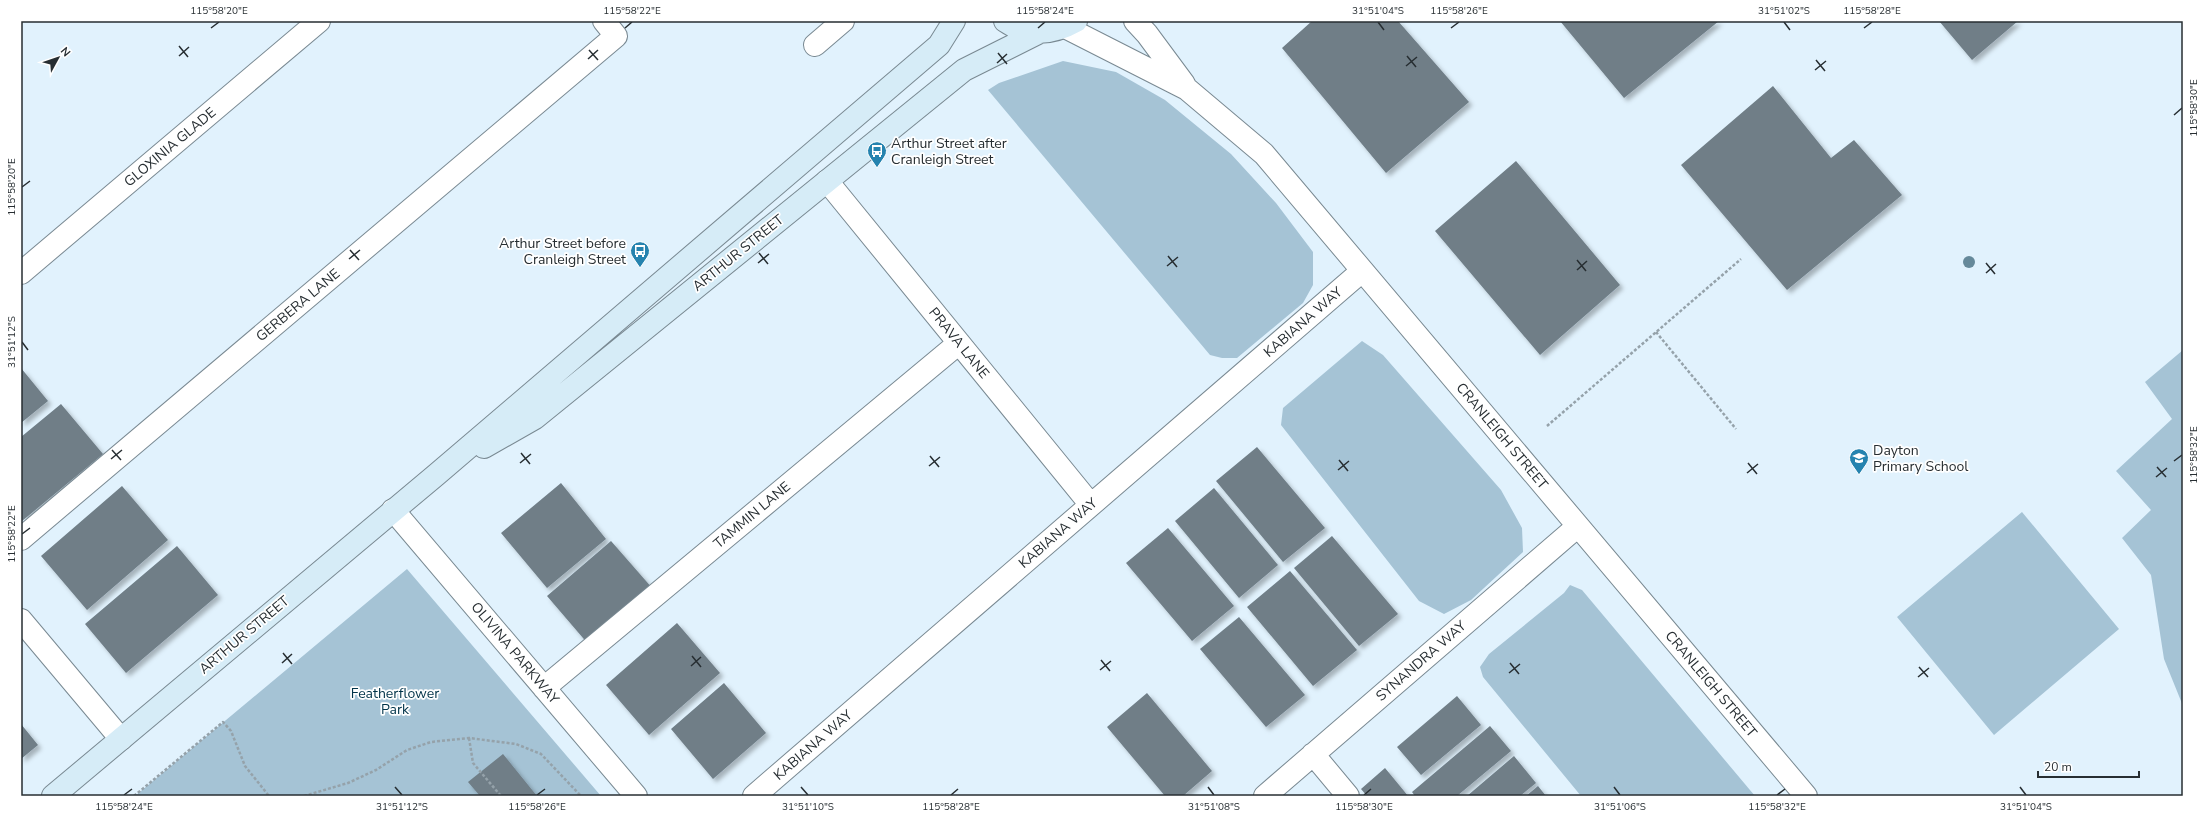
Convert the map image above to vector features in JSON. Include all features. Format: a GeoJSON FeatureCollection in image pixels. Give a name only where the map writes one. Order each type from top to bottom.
{"type":"FeatureCollection","features":[{"type":"Feature","properties":{"kind":"street","name":"GLOXINIA GLADE"},"geometry":{"type":"LineString","coordinates":[[21,274],[319,21]]}},
{"type":"Feature","properties":{"kind":"street","name":"GERBERA LANE"},"geometry":{"type":"LineString","coordinates":[[21,540],[616,36],[604,21]]}},
{"type":"Feature","properties":{"kind":"street"},"geometry":{"type":"LineString","coordinates":[[815,45],[843,21]]}},
{"type":"Feature","properties":{"kind":"street","name":"ARTHUR STREET"},"geometry":{"type":"LineString","coordinates":[[53,796],[436,475],[939,45],[954,21]]}},
{"type":"Feature","properties":{"kind":"street"},"geometry":{"type":"LineString","coordinates":[[1005,21],[1019,29],[1040,32],[1071,24]]}},
{"type":"Feature","properties":{"kind":"street","name":"CRANLEIGH STREET"},"geometry":{"type":"LineString","coordinates":[[1135,21],[1148,34],[1187,89]]}},
{"type":"Feature","properties":{"kind":"street","name":"CRANLEIGH STREET"},"geometry":{"type":"LineString","coordinates":[[1071,24],[1187,89],[1264,154],[1806,796]]}},
{"type":"Feature","properties":{"kind":"street","name":"ARTHUR STREET"},"geometry":{"type":"LineString","coordinates":[[436,475],[535,418],[964,70],[1040,32]]}},
{"type":"Feature","properties":{"kind":"street","name":"PRAVA LANE"},"geometry":{"type":"LineString","coordinates":[[827,181],[1091,505]]}},
{"type":"Feature","properties":{"kind":"street","name":"KABIANA WAY"},"geometry":{"type":"LineString","coordinates":[[754,796],[1362,271]]}},
{"type":"Feature","properties":{"kind":"street","name":"TAMMIN LANE"},"geometry":{"type":"LineString","coordinates":[[544,688],[959,343]]}},
{"type":"Feature","properties":{"kind":"street","name":"OLIVINA PARKWAY"},"geometry":{"type":"LineString","coordinates":[[393,510],[636,796]]}},
{"type":"Feature","properties":{"kind":"street","name":"SYNANDRA WAY"},"geometry":{"type":"LineString","coordinates":[[1265,796],[1578,526]]}},
{"type":"Feature","properties":{"kind":"street"},"geometry":{"type":"LineString","coordinates":[[21,620],[121,738]]}},
{"type":"Feature","properties":{"kind":"street"},"geometry":{"type":"LineString","coordinates":[[1313,754],[1348,796]]}},
{"type":"Feature","properties":{"kind":"path"},"geometry":{"type":"LineString","coordinates":[[1547,426],[1741,260]]}},
{"type":"Feature","properties":{"kind":"path"},"geometry":{"type":"LineString","coordinates":[[1656,332],[1736,429]]}},
{"type":"Feature","properties":{"kind":"path"},"geometry":{"type":"LineString","coordinates":[[134,796],[223,722],[231,731],[245,766],[269,796]]}},
{"type":"Feature","properties":{"kind":"path"},"geometry":{"type":"LineString","coordinates":[[469,738],[474,763],[501,796]]}},
{"type":"Feature","properties":{"kind":"path"},"geometry":{"type":"LineString","coordinates":[[304,796],[348,783],[376,770],[407,750],[431,742],[469,738],[516,744],[541,754],[581,796]]}},
{"type":"Feature","properties":{"kind":"green space"},"geometry":{"type":"Polygon","coordinates":[[[1063,61],[1116,72],[1165,100],[1231,154],[1276,203],[1313,252],[1313,285],[1303,303],[1237,358],[1222,358],[1210,355],[988,90],[999,83],[1063,61]]]}},
{"type":"Feature","properties":{"kind":"green space"},"geometry":{"type":"Polygon","coordinates":[[[1362,341],[1383,355],[1501,490],[1522,528],[1523,552],[1471,600],[1444,614],[1419,601],[1281,425],[1283,408],[1362,341]]]}},
{"type":"Feature","properties":{"kind":"green space"},"geometry":{"type":"Polygon","coordinates":[[[2183,350],[2183,706],[2164,659],[2151,575],[2122,538],[2151,510],[2116,471],[2172,419],[2145,382],[2183,350]]]}},
{"type":"Feature","properties":{"kind":"green space"},"geometry":{"type":"Polygon","coordinates":[[[2022,512],[2119,629],[1994,735],[1897,617],[2022,512]]]}},
{"type":"Feature","properties":{"kind":"green space","name":"Featherflower Park"},"geometry":{"type":"Polygon","coordinates":[[[407,569],[601,796],[135,796],[407,569]]]}},
{"type":"Feature","properties":{"kind":"green space"},"geometry":{"type":"Polygon","coordinates":[[[1570,585],[1582,590],[1755,796],[1581,796],[1483,677],[1480,667],[1489,654],[1564,593],[1570,585]]]}},
{"type":"Feature","properties":{"kind":"building"},"geometry":{"type":"Polygon","coordinates":[[[1312,21],[1398,21],[1469,102],[1386,173],[1282,48],[1312,21]]]}},
{"type":"Feature","properties":{"kind":"building"},"geometry":{"type":"Polygon","coordinates":[[[1560,21],[1719,21],[1624,98],[1560,21]]]}},
{"type":"Feature","properties":{"kind":"building"},"geometry":{"type":"Polygon","coordinates":[[[1939,21],[2018,21],[1972,60],[1939,21]]]}},
{"type":"Feature","properties":{"kind":"building"},"geometry":{"type":"Polygon","coordinates":[[[1773,86],[1831,158],[1854,140],[1902,195],[1787,290],[1681,165],[1773,86]]]}},
{"type":"Feature","properties":{"kind":"building"},"geometry":{"type":"Polygon","coordinates":[[[1516,161],[1620,285],[1540,355],[1435,231],[1516,161]]]}},
{"type":"Feature","properties":{"kind":"building"},"geometry":{"type":"Polygon","coordinates":[[[21,368],[48,401],[21,423],[21,368]]]}},
{"type":"Feature","properties":{"kind":"building"},"geometry":{"type":"Polygon","coordinates":[[[61,404],[103,454],[22,521],[21,437],[61,404]]]}},
{"type":"Feature","properties":{"kind":"building"},"geometry":{"type":"Polygon","coordinates":[[[1257,447],[1325,528],[1283,562],[1216,481],[1257,447]]]}},
{"type":"Feature","properties":{"kind":"building"},"geometry":{"type":"Polygon","coordinates":[[[561,483],[606,539],[547,588],[501,533],[561,483]]]}},
{"type":"Feature","properties":{"kind":"building"},"geometry":{"type":"Polygon","coordinates":[[[122,486],[168,540],[87,610],[41,556],[122,486]]]}},
{"type":"Feature","properties":{"kind":"building"},"geometry":{"type":"Polygon","coordinates":[[[1214,488],[1278,565],[1239,598],[1175,521],[1214,488]]]}},
{"type":"Feature","properties":{"kind":"building"},"geometry":{"type":"Polygon","coordinates":[[[1168,528],[1234,606],[1192,641],[1126,563],[1168,528]]]}},
{"type":"Feature","properties":{"kind":"building"},"geometry":{"type":"Polygon","coordinates":[[[1332,536],[1398,614],[1359,646],[1294,568],[1332,536]]]}},
{"type":"Feature","properties":{"kind":"building"},"geometry":{"type":"Polygon","coordinates":[[[611,541],[653,589],[589,645],[547,596],[611,541]]]}},
{"type":"Feature","properties":{"kind":"building"},"geometry":{"type":"Polygon","coordinates":[[[177,546],[218,595],[126,673],[85,624],[177,546]]]}},
{"type":"Feature","properties":{"kind":"building"},"geometry":{"type":"Polygon","coordinates":[[[1290,571],[1357,650],[1313,686],[1247,607],[1290,571]]]}},
{"type":"Feature","properties":{"kind":"building"},"geometry":{"type":"Polygon","coordinates":[[[1239,617],[1305,695],[1266,727],[1200,649],[1239,617]]]}},
{"type":"Feature","properties":{"kind":"building"},"geometry":{"type":"Polygon","coordinates":[[[677,623],[720,673],[649,735],[606,685],[677,623]]]}},
{"type":"Feature","properties":{"kind":"building"},"geometry":{"type":"Polygon","coordinates":[[[724,683],[766,733],[713,779],[671,729],[724,683]]]}},
{"type":"Feature","properties":{"kind":"building"},"geometry":{"type":"Polygon","coordinates":[[[1147,693],[1212,771],[1183,796],[1165,796],[1107,727],[1147,693]]]}},
{"type":"Feature","properties":{"kind":"building"},"geometry":{"type":"Polygon","coordinates":[[[1457,696],[1481,725],[1421,775],[1397,747],[1457,696]]]}},
{"type":"Feature","properties":{"kind":"building"},"geometry":{"type":"Polygon","coordinates":[[[21,724],[38,745],[21,759],[21,724]]]}},
{"type":"Feature","properties":{"kind":"building"},"geometry":{"type":"Polygon","coordinates":[[[1490,726],[1511,751],[1457,796],[1415,796],[1412,792],[1490,726]]]}},
{"type":"Feature","properties":{"kind":"building"},"geometry":{"type":"Polygon","coordinates":[[[503,754],[537,796],[480,796],[468,782],[503,754]]]}},
{"type":"Feature","properties":{"kind":"building"},"geometry":{"type":"Polygon","coordinates":[[[1514,756],[1536,783],[1520,796],[1467,796],[1514,756]]]}},
{"type":"Feature","properties":{"kind":"building"},"geometry":{"type":"Polygon","coordinates":[[[1385,768],[1408,796],[1367,796],[1361,789],[1385,768]]]}},
{"type":"Feature","properties":{"kind":"building"},"geometry":{"type":"Polygon","coordinates":[[[1538,786],[1546,796],[1526,796],[1538,786]]]}},
{"type":"Feature","properties":{"kind":"place","name":"Arthur Street after Cranleigh Street"},"geometry":{"type":"Point","coordinates":[877,168]}},
{"type":"Feature","properties":{"kind":"place","name":"Arthur Street before Cranleigh Street"},"geometry":{"type":"Point","coordinates":[640,268]}},
{"type":"Feature","properties":{"kind":"place","name":"Dayton Primary School"},"geometry":{"type":"Point","coordinates":[1859,475]}}]}
